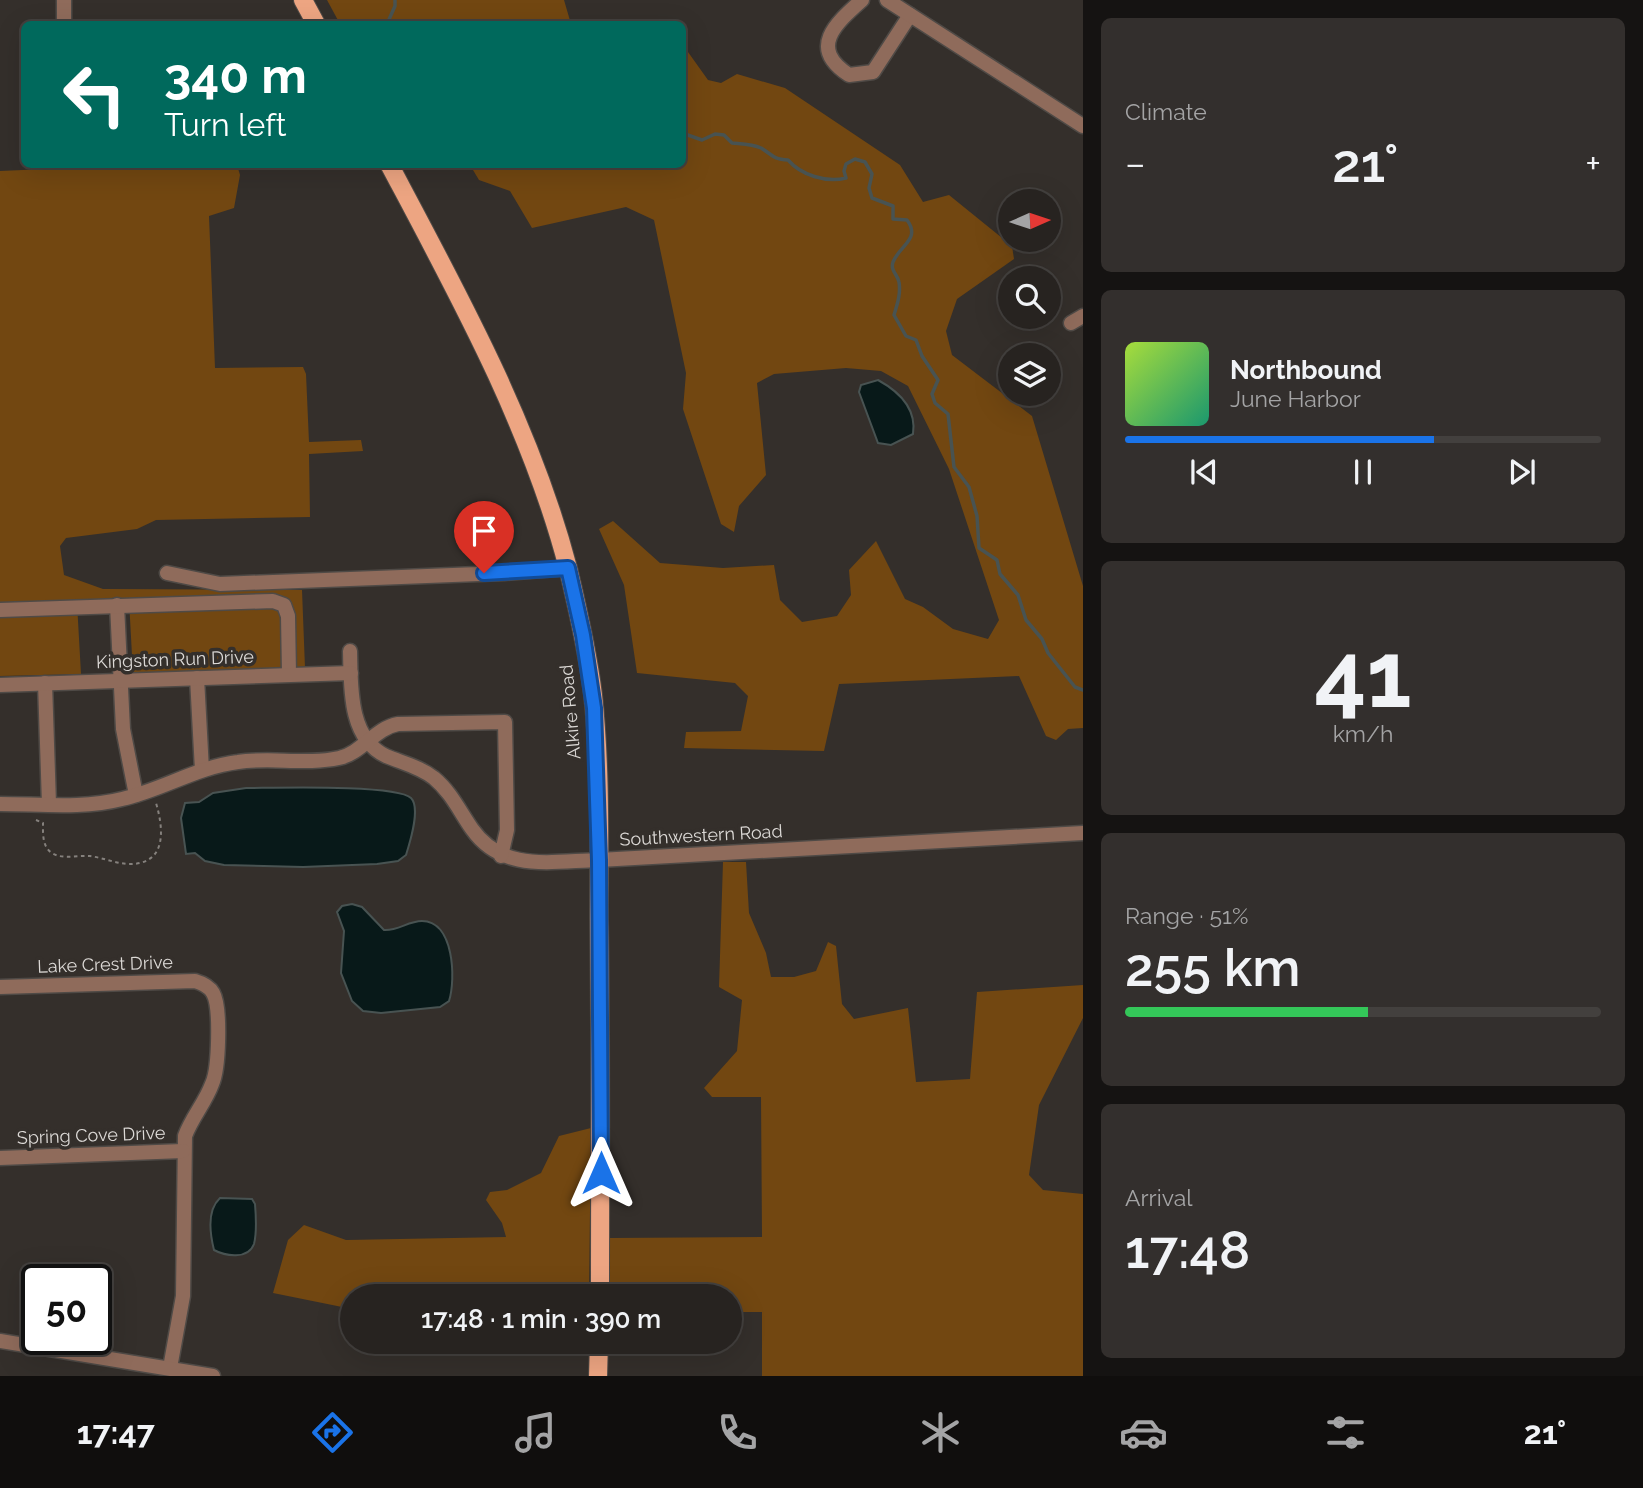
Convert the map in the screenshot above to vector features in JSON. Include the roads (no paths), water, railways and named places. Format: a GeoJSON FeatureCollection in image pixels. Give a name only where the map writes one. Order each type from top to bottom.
{"type":"FeatureCollection","features":[{"type":"Feature","properties":{"kind":"main road"},"geometry":{"type":"LineString","coordinates":[[303,0],[314,21]]}},
{"type":"Feature","properties":{"kind":"main road","name":"Alkire Road"},"geometry":{"type":"LineString","coordinates":[[391,168],[456,293],[514,415],[568,568],[583,635],[593,695],[599,860],[600,1284]]}},
{"type":"Feature","properties":{"kind":"main road"},"geometry":{"type":"LineString","coordinates":[[598,1376],[599,1354]]}},
{"type":"Feature","properties":{"kind":"street"},"geometry":{"type":"LineString","coordinates":[[64,0],[64,21]]}},
{"type":"Feature","properties":{"kind":"street"},"geometry":{"type":"LineString","coordinates":[[862,0],[834,27],[827,44],[829,57],[849,75],[873,72],[910,15]]}},
{"type":"Feature","properties":{"kind":"street"},"geometry":{"type":"LineString","coordinates":[[887,0],[1083,126]]}},
{"type":"Feature","properties":{"kind":"street"},"geometry":{"type":"LineString","coordinates":[[167,573],[220,584],[568,568]]}},
{"type":"Feature","properties":{"kind":"street"},"geometry":{"type":"LineString","coordinates":[[0,610],[273,601],[284,605],[288,616],[289,674]]}},
{"type":"Feature","properties":{"kind":"street"},"geometry":{"type":"LineString","coordinates":[[117,605],[125,741],[136,795]]}},
{"type":"Feature","properties":{"kind":"street"},"geometry":{"type":"LineString","coordinates":[[0,804],[120,800],[202,770],[239,761],[339,758],[369,741],[383,729],[398,724],[505,722],[507,830],[501,856],[487,848],[455,802],[432,777],[420,769],[383,754],[369,741],[355,714],[350,650]]}},
{"type":"Feature","properties":{"kind":"street","name":"Kingston Run Drive"},"geometry":{"type":"LineString","coordinates":[[0,685],[351,673]]}},
{"type":"Feature","properties":{"kind":"street"},"geometry":{"type":"LineString","coordinates":[[197,678],[202,770]]}},
{"type":"Feature","properties":{"kind":"street"},"geometry":{"type":"LineString","coordinates":[[45,683],[49,804]]}},
{"type":"Feature","properties":{"kind":"street","name":"Southwestern Road"},"geometry":{"type":"LineString","coordinates":[[501,856],[518,860],[599,860],[1083,833]]}},
{"type":"Feature","properties":{"kind":"street","name":"Lake Crest Drive"},"geometry":{"type":"LineString","coordinates":[[0,987],[174,981],[195,981],[209,987],[217,1009],[216,1069],[213,1083],[190,1121],[183,1152]]}},
{"type":"Feature","properties":{"kind":"street"},"geometry":{"type":"LineString","coordinates":[[170,1368],[183,1296],[183,1152]]}},
{"type":"Feature","properties":{"kind":"street","name":"Spring Cove Drive"},"geometry":{"type":"LineString","coordinates":[[0,1158],[183,1152]]}},
{"type":"Feature","properties":{"kind":"street"},"geometry":{"type":"LineString","coordinates":[[0,1341],[213,1376]]}},
{"type":"Feature","properties":{"kind":"waterway"},"geometry":{"type":"LineString","coordinates":[[388,21],[395,0]]}},
{"type":"Feature","properties":{"kind":"waterway"},"geometry":{"type":"LineString","coordinates":[[686,134],[702,140],[715,134],[724,135],[732,143],[761,148],[776,158],[788,160],[807,174],[822,178],[846,178],[846,164],[855,159],[865,162],[872,174],[869,188],[872,198],[893,206],[893,219],[907,220],[911,227],[911,237],[892,265],[899,286],[894,315],[906,336],[916,340],[922,356],[938,380],[932,394],[935,403],[948,414],[954,467],[969,487],[977,516],[979,548],[997,560],[1000,574],[1018,595],[1026,620],[1075,687],[1083,690]]}}]}
